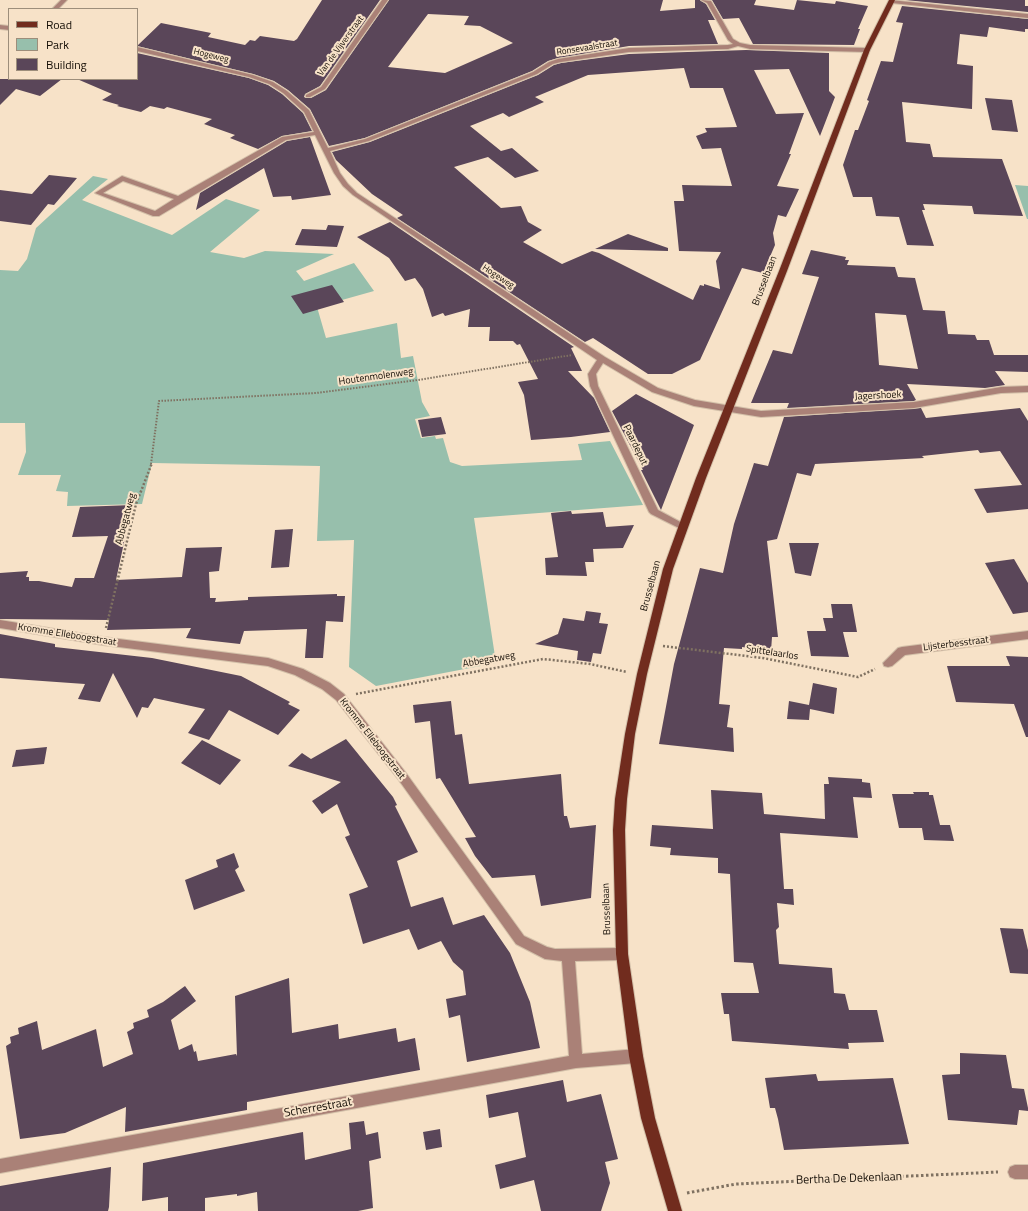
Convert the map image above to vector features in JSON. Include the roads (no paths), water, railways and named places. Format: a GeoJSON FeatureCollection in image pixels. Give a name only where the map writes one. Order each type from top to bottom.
{"type":"FeatureCollection","features":[{"type":"Feature","properties":{"kind":"main road","name":"Brusselbaan"},"geometry":{"type":"LineString","coordinates":[[675,1211],[648,1118],[636,1056],[622,954],[619,879],[621,799],[630,734],[642,674],[668,569],[728,409],[783,271],[867,50],[892,0]]}},
{"type":"Feature","properties":{"kind":"street"},"geometry":{"type":"LineString","coordinates":[[56,8],[64,0]]}},
{"type":"Feature","properties":{"kind":"street","name":"Van de Vijverstraat"},"geometry":{"type":"LineString","coordinates":[[303,94],[323,88],[385,0]]}},
{"type":"Feature","properties":{"kind":"street"},"geometry":{"type":"LineString","coordinates":[[892,0],[1028,16]]}},
{"type":"Feature","properties":{"kind":"street"},"geometry":{"type":"LineString","coordinates":[[708,1],[731,40],[738,44]]}},
{"type":"Feature","properties":{"kind":"street","name":"Ronsevaalstraat"},"geometry":{"type":"LineString","coordinates":[[326,150],[367,140],[535,73],[551,63],[560,60],[630,50],[728,47],[738,44],[750,47],[867,50]]}},
{"type":"Feature","properties":{"kind":"street","name":"Hogeweg"},"geometry":{"type":"LineString","coordinates":[[138,49],[251,76],[278,88],[303,94]]}},
{"type":"Feature","properties":{"kind":"street","name":"Hogeweg"},"geometry":{"type":"LineString","coordinates":[[278,88],[307,111],[337,173],[345,185],[355,194],[594,353],[655,390],[694,403],[728,409]]}},
{"type":"Feature","properties":{"kind":"street"},"geometry":{"type":"LineString","coordinates":[[302,106],[309,100],[303,94]]}},
{"type":"Feature","properties":{"kind":"street"},"geometry":{"type":"LineString","coordinates":[[179,198],[122,178],[98,193],[156,214],[179,198],[284,138],[317,133]]}},
{"type":"Feature","properties":{"kind":"street","name":"Paardeput"},"geometry":{"type":"LineString","coordinates":[[602,358],[592,374],[594,386],[654,512],[683,527]]}},
{"type":"Feature","properties":{"kind":"street","name":"Jagershoek"},"geometry":{"type":"LineString","coordinates":[[728,409],[760,414],[914,405],[995,391],[1028,389]]}},
{"type":"Feature","properties":{"kind":"street","name":"Kromme Elleboogstraat"},"geometry":{"type":"LineString","coordinates":[[0,624],[103,640],[268,662],[299,672],[326,686],[340,697],[402,776],[520,940],[545,953],[568,956],[622,954]]}},
{"type":"Feature","properties":{"kind":"street","name":"Lijsterbesstraat"},"geometry":{"type":"LineString","coordinates":[[888,663],[902,651],[1028,635]]}},
{"type":"Feature","properties":{"kind":"street"},"geometry":{"type":"LineString","coordinates":[[568,956],[576,1061]]}},
{"type":"Feature","properties":{"kind":"street","name":"Scherrestraat"},"geometry":{"type":"LineString","coordinates":[[0,1166],[576,1061],[636,1056]]}}]}
